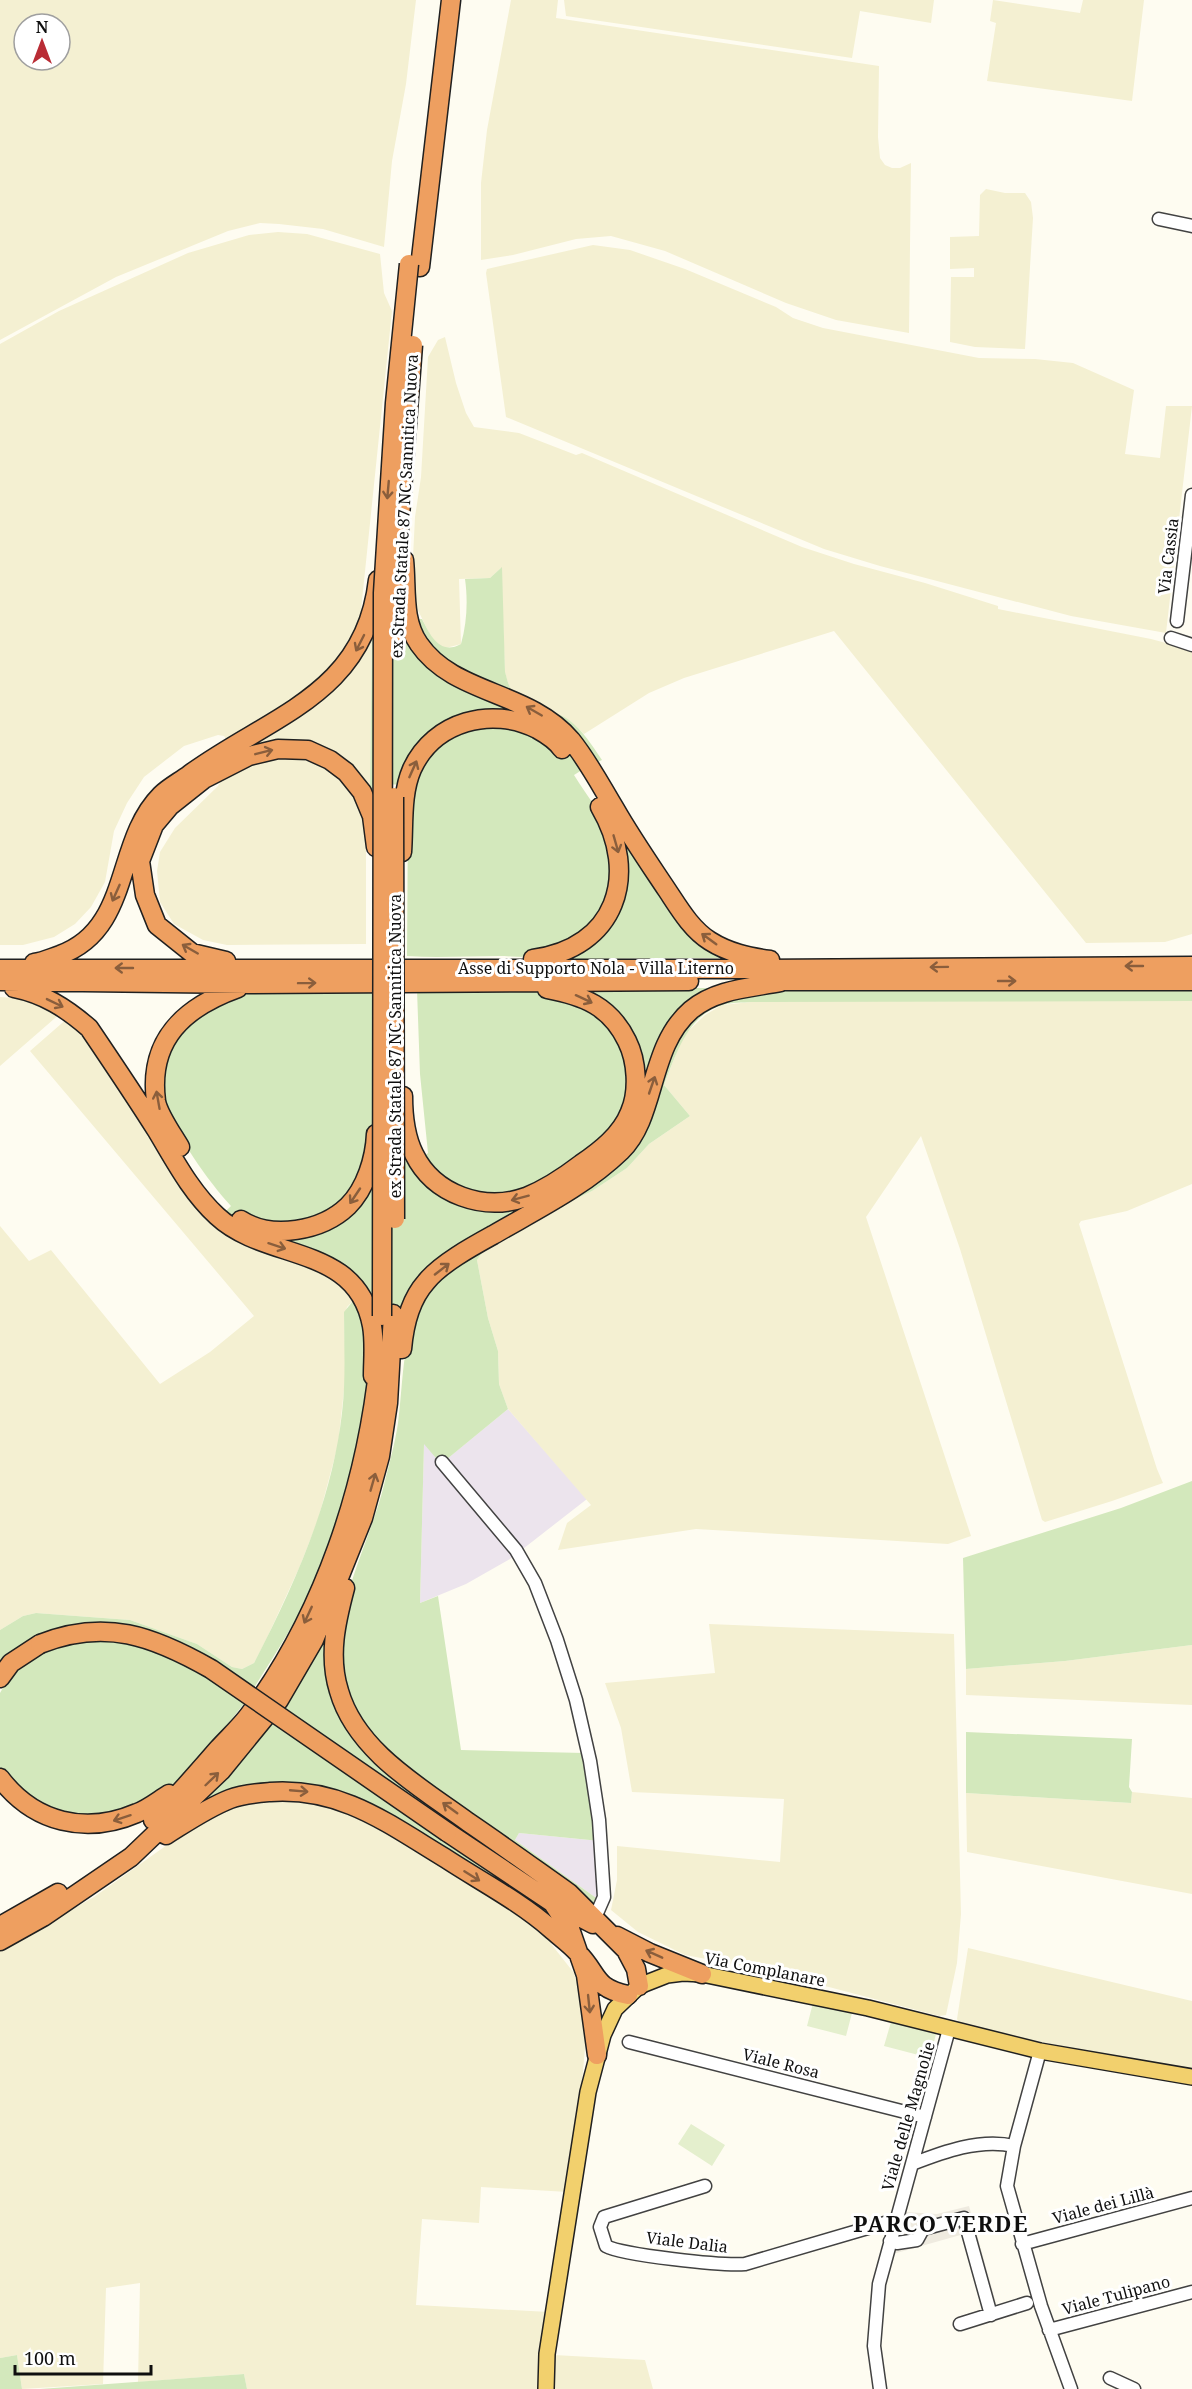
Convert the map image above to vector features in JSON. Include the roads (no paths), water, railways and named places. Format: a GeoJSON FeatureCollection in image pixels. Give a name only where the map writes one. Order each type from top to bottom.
{"type":"FeatureCollection","features":[{"type":"Feature","properties":{"kind":"highway","name":"ex Strada Statale 87 NC Sannitica Nuova"},"geometry":{"type":"LineString","coordinates":[[414,266],[438,0]]}},
{"type":"Feature","properties":{"kind":"highway","name":"ex Strada Statale 87 NC Sannitica Nuova"},"geometry":{"type":"LineString","coordinates":[[0,1941],[43,1917],[131,1857],[221,1771],[279,1700],[314,1640],[363,1518],[380,1456],[381,1404],[388,1314],[396,1058],[389,883],[383,592],[393,528],[395,403],[451,0]]}},
{"type":"Feature","properties":{"kind":"highway"},"geometry":{"type":"LineString","coordinates":[[0,967],[38,963],[74,950],[102,926],[122,880],[134,840],[145,815],[162,795],[208,769],[307,701],[335,677],[354,654],[364,635],[376,594],[381,550],[393,528]]}},
{"type":"Feature","properties":{"kind":"highway"},"geometry":{"type":"LineString","coordinates":[[393,528],[404,563],[405,600],[418,642],[429,657],[457,677],[513,699],[548,719],[572,742],[611,826],[619,855],[620,873],[617,889],[605,916],[584,940],[555,956],[492,962],[468,968]]}},
{"type":"Feature","properties":{"kind":"highway"},"geometry":{"type":"LineString","coordinates":[[389,883],[402,851],[405,801],[411,770],[420,756],[442,733],[469,720],[485,717],[520,721],[546,734],[585,770],[688,922],[709,941],[735,954],[768,960],[867,968]]}},
{"type":"Feature","properties":{"kind":"highway"},"geometry":{"type":"LineString","coordinates":[[288,968],[224,961],[192,952],[157,925],[145,895],[140,861],[154,825],[208,769],[278,749],[308,750],[330,760],[346,772],[362,792],[372,816],[389,883]]}},
{"type":"Feature","properties":{"kind":"highway","name":"ex Strada Statale 87 NC Sannitica Nuova"},"geometry":{"type":"LineString","coordinates":[[388,1314],[382,1101],[389,883]]}},
{"type":"Feature","properties":{"kind":"highway","name":"Asse di Supporto Nola - Villa Literno"},"geometry":{"type":"LineString","coordinates":[[0,967],[1192,966]]}},
{"type":"Feature","properties":{"kind":"highway"},"geometry":{"type":"LineString","coordinates":[[396,1058],[403,1094],[403,1117],[413,1153],[434,1179],[454,1194],[486,1203],[504,1202],[525,1197],[578,1176],[597,1152],[616,1135],[630,1112],[636,1075],[629,1046],[622,1031],[606,1011],[573,994],[486,981]]}},
{"type":"Feature","properties":{"kind":"highway"},"geometry":{"type":"LineString","coordinates":[[388,1314],[463,1252],[623,1149],[638,1124],[665,1045],[675,1027],[690,1011],[707,999],[724,992],[788,981]]}},
{"type":"Feature","properties":{"kind":"highway","name":"Asse di Supporto Nola - Villa Literno"},"geometry":{"type":"LineString","coordinates":[[0,983],[1192,981]]}},
{"type":"Feature","properties":{"kind":"highway"},"geometry":{"type":"LineString","coordinates":[[0,983],[32,991],[66,1008],[89,1028],[177,1155],[225,1209],[244,1222],[262,1229],[281,1231],[302,1229],[322,1223],[348,1206],[360,1189],[374,1156],[382,1101]]}},
{"type":"Feature","properties":{"kind":"highway"},"geometry":{"type":"LineString","coordinates":[[248,984],[213,997],[193,1011],[167,1035],[156,1066],[156,1103],[189,1185],[203,1202],[235,1230],[254,1239],[316,1259],[333,1268],[388,1314],[399,1373],[381,1404]]}},
{"type":"Feature","properties":{"kind":"highway","name":"ex Strada Statale 87 NC Sannitica Nuova"},"geometry":{"type":"LineString","coordinates":[[0,1926],[45,1901],[120,1852],[191,1780],[248,1716],[293,1648],[334,1558],[381,1404]]}},
{"type":"Feature","properties":{"kind":"highway"},"geometry":{"type":"LineString","coordinates":[[131,1857],[195,1816],[231,1798],[259,1792],[295,1790],[321,1794],[371,1813],[518,1905],[548,1926],[579,1954],[597,1980],[616,1992],[634,1990],[631,1959],[569,1893],[412,1782],[381,1755],[361,1733],[345,1708],[338,1690],[333,1651],[339,1610],[363,1518]]}},
{"type":"Feature","properties":{"kind":"highway"},"geometry":{"type":"LineString","coordinates":[[0,1678],[11,1663],[40,1644],[82,1631],[103,1631],[137,1636],[171,1648],[211,1669],[553,1903],[600,1925],[650,1953],[702,1974]]}},
{"type":"Feature","properties":{"kind":"highway"},"geometry":{"type":"LineString","coordinates":[[0,1778],[12,1794],[42,1815],[73,1823],[112,1822],[139,1813],[191,1780]]}},
{"type":"Feature","properties":{"kind":"highway"},"geometry":{"type":"LineString","coordinates":[[553,1903],[570,1929],[586,1975],[597,2055]]}},
{"type":"Feature","properties":{"kind":"highway"},"geometry":{"type":"LineString","coordinates":[[579,1954],[579,1938],[583,1932],[600,1925]]}},
{"type":"Feature","properties":{"kind":"main road","name":"Via Complanare"},"geometry":{"type":"LineString","coordinates":[[634,1990],[667,1975],[702,1974],[868,2008],[1040,2051],[1192,2078]]}},
{"type":"Feature","properties":{"kind":"main road"},"geometry":{"type":"LineString","coordinates":[[546,2389],[551,2326],[588,2092],[597,2055],[615,2009],[634,1990]]}},
{"type":"Feature","properties":{"kind":"street"},"geometry":{"type":"LineString","coordinates":[[1159,219],[1192,226]]}},
{"type":"Feature","properties":{"kind":"street","name":"Via Cassia"},"geometry":{"type":"LineString","coordinates":[[1177,621],[1192,495]]}},
{"type":"Feature","properties":{"kind":"street"},"geometry":{"type":"LineString","coordinates":[[1171,638],[1192,645]]}},
{"type":"Feature","properties":{"kind":"street"},"geometry":{"type":"LineString","coordinates":[[442,1462],[516,1550],[535,1583],[557,1640],[576,1700],[590,1761],[599,1820],[604,1897],[600,1925]]}},
{"type":"Feature","properties":{"kind":"street","name":"Viale delle Magnolie"},"geometry":{"type":"LineString","coordinates":[[880,2389],[875,2361],[874,2327],[879,2284],[949,2029]]}},
{"type":"Feature","properties":{"kind":"street","name":"Viale Rosa"},"geometry":{"type":"LineString","coordinates":[[629,2042],[925,2117]]}},
{"type":"Feature","properties":{"kind":"street"},"geometry":{"type":"LineString","coordinates":[[1040,2051],[1014,2146],[1007,2186],[1039,2300],[1071,2389]]}},
{"type":"Feature","properties":{"kind":"street"},"geometry":{"type":"LineString","coordinates":[[912,2164],[942,2153],[979,2145],[1014,2146]]}},
{"type":"Feature","properties":{"kind":"street","name":"Viale Dalia"},"geometry":{"type":"LineString","coordinates":[[705,2186],[604,2217],[600,2227],[606,2246],[665,2257],[722,2264],[744,2264],[895,2220]]}},
{"type":"Feature","properties":{"kind":"street","name":"Viale dei Lillà"},"geometry":{"type":"LineString","coordinates":[[1022,2244],[1192,2198]]}},
{"type":"Feature","properties":{"kind":"street"},"geometry":{"type":"LineString","coordinates":[[890,2241],[897,2243],[917,2240],[923,2229],[964,2218],[991,2315]]}},
{"type":"Feature","properties":{"kind":"street","name":"Viale Tulipano"},"geometry":{"type":"LineString","coordinates":[[1049,2330],[1192,2292]]}},
{"type":"Feature","properties":{"kind":"street"},"geometry":{"type":"LineString","coordinates":[[960,2324],[1028,2303],[1029,2298],[1039,2300]]}},
{"type":"Feature","properties":{"kind":"street"},"geometry":{"type":"LineString","coordinates":[[1110,2378],[1134,2389]]}},
{"type":"Feature","properties":{"kind":"district","name":"PARCO VERDE"},"geometry":{"type":"Point","coordinates":[941,2224]}}]}
